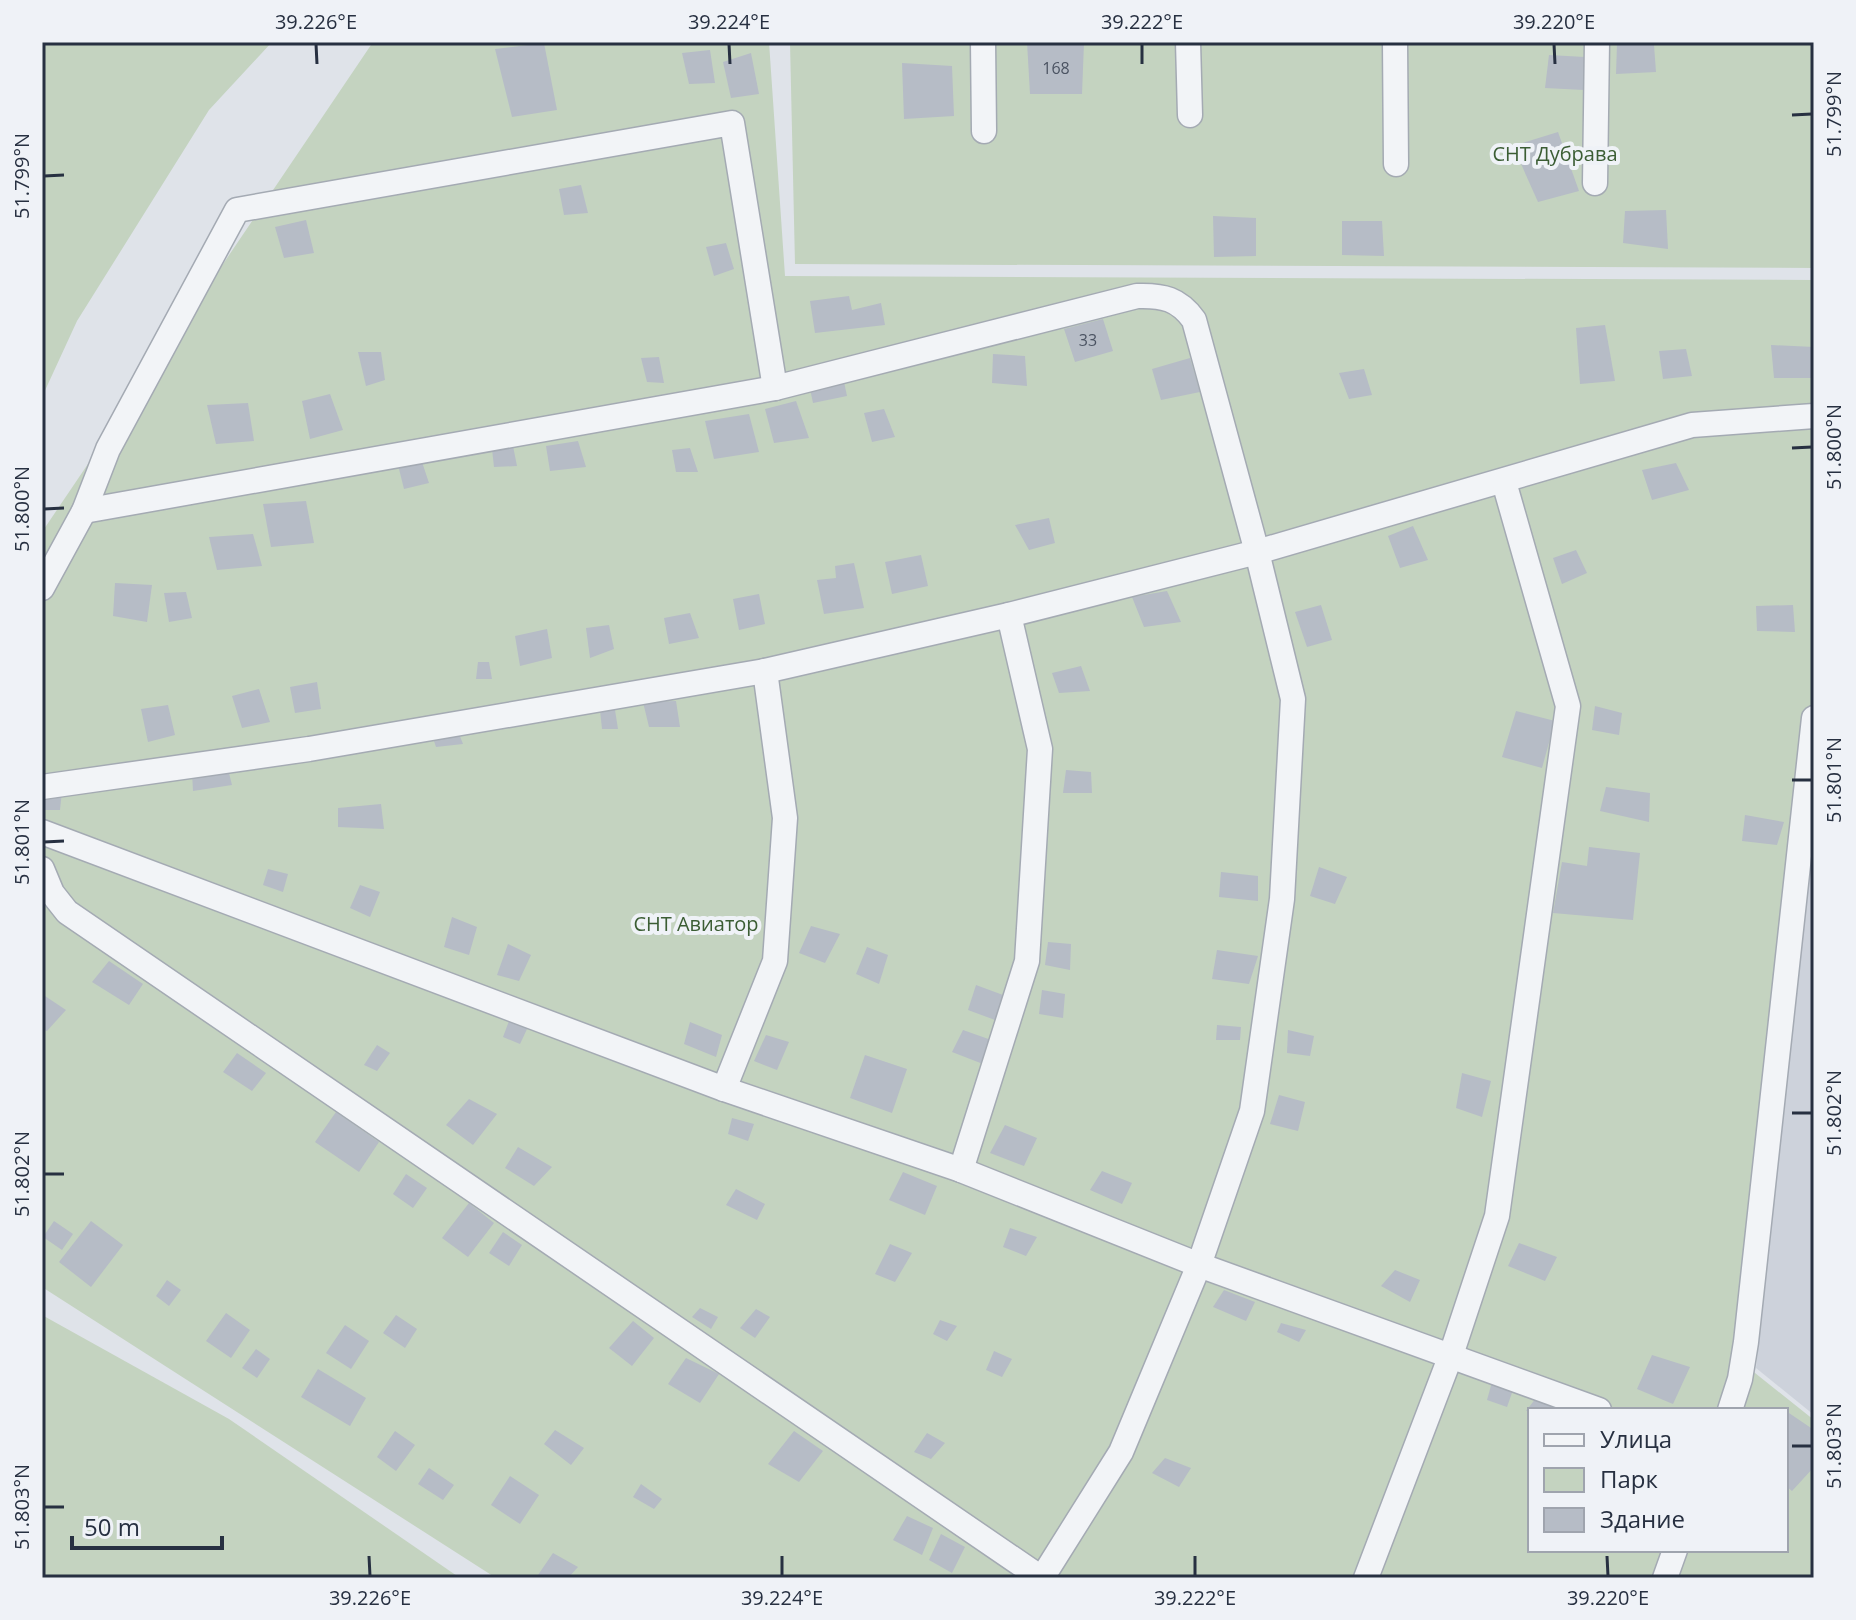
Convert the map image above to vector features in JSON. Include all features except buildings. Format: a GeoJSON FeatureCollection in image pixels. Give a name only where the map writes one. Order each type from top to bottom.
{"type":"FeatureCollection","features":[{"type":"Feature","properties":{"kind":"street"},"geometry":{"type":"LineString","coordinates":[[983,42],[984,131]]}},
{"type":"Feature","properties":{"kind":"street"},"geometry":{"type":"LineString","coordinates":[[1188,42],[1190,115]]}},
{"type":"Feature","properties":{"kind":"street"},"geometry":{"type":"LineString","coordinates":[[1395,42],[1396,164]]}},
{"type":"Feature","properties":{"kind":"street"},"geometry":{"type":"LineString","coordinates":[[1595,183],[1597,42]]}},
{"type":"Feature","properties":{"kind":"street"},"geometry":{"type":"LineString","coordinates":[[42,588],[84,511],[108,449],[237,210],[732,123],[775,388]]}},
{"type":"Feature","properties":{"kind":"street"},"geometry":{"type":"LineString","coordinates":[[42,869],[52,893],[67,912],[1041,1578],[1121,1452],[1199,1265],[1252,1111],[1282,899],[1293,699],[1194,320],[1184,306],[1174,300],[1156,295],[1137,296],[775,388],[84,511]]}},
{"type":"Feature","properties":{"kind":"street"},"geometry":{"type":"LineString","coordinates":[[42,787],[309,749],[765,671],[1009,615],[1257,552],[1692,425],[1814,416]]}},
{"type":"Feature","properties":{"kind":"street"},"geometry":{"type":"LineString","coordinates":[[1366,1578],[1451,1355],[1497,1216],[1568,706],[1504,482]]}},
{"type":"Feature","properties":{"kind":"street"},"geometry":{"type":"LineString","coordinates":[[961,1170],[1027,961],[1040,749],[1009,615]]}},
{"type":"Feature","properties":{"kind":"street"},"geometry":{"type":"LineString","coordinates":[[724,1089],[775,961],[785,818],[765,671]]}},
{"type":"Feature","properties":{"kind":"street"},"geometry":{"type":"LineString","coordinates":[[1731,1408],[1740,1379],[1746,1342],[1814,718]]}},
{"type":"Feature","properties":{"kind":"street"},"geometry":{"type":"LineString","coordinates":[[42,832],[724,1089],[961,1170],[1199,1265],[1594,1408]]}},
{"type":"Feature","properties":{"kind":"street"},"geometry":{"type":"LineString","coordinates":[[1665,1578],[1674,1552]]}},
{"type":"Feature","properties":{"kind":"shaded area"},"geometry":{"type":"Polygon","coordinates":[[[1814,833],[1814,1415],[1756,1368],[1814,833]]]}},
{"type":"Feature","properties":{"kind":"green space"},"geometry":{"type":"Polygon","coordinates":[[[42,42],[272,42],[209,110],[77,321],[42,397],[42,42]]]}},
{"type":"Feature","properties":{"kind":"green space","name":"СНТ Авиатор"},"geometry":{"type":"Polygon","coordinates":[[[373,42],[769,42],[785,276],[1814,280],[1814,791],[1750,1369],[1814,1420],[1814,1578],[496,1578],[42,1287],[42,532],[373,42]]]}},
{"type":"Feature","properties":{"kind":"green space","name":"СНТ Дубрава"},"geometry":{"type":"Polygon","coordinates":[[[790,42],[1814,42],[1814,268],[795,264],[790,42]]]}},
{"type":"Feature","properties":{"kind":"green space"},"geometry":{"type":"Polygon","coordinates":[[[42,1315],[229,1419],[460,1578],[42,1578],[42,1315]]]}}]}
